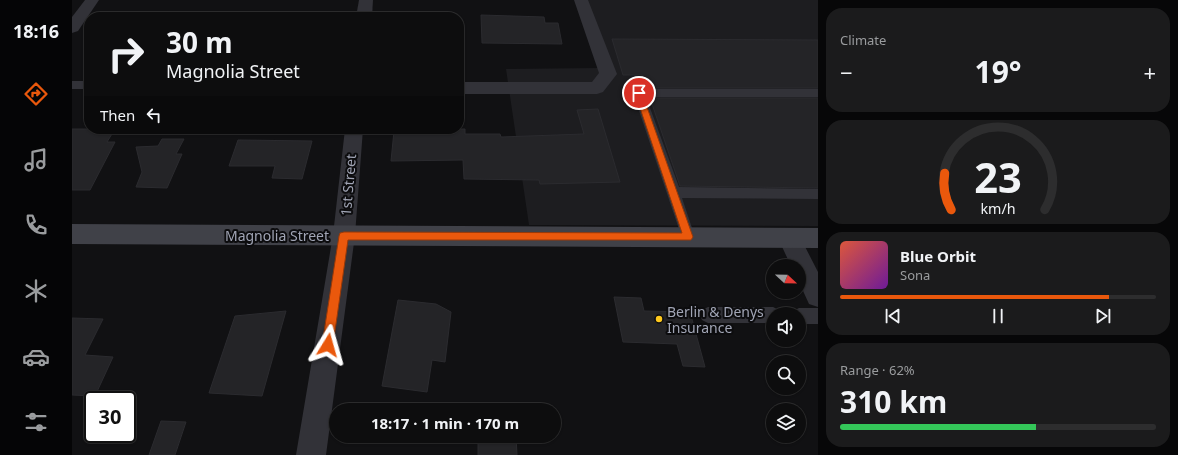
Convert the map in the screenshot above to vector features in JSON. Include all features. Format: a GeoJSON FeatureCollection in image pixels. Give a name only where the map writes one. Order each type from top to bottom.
{"type":"FeatureCollection","features":[{"type":"Feature","properties":{"kind":"street"},"geometry":{"type":"LineString","coordinates":[[72,28],[92,0]]}},
{"type":"Feature","properties":{"kind":"street"},"geometry":{"type":"LineString","coordinates":[[365,12],[366,0]]}},
{"type":"Feature","properties":{"kind":"street"},"geometry":{"type":"LineString","coordinates":[[464,88],[597,88],[608,74],[581,0]]}},
{"type":"Feature","properties":{"kind":"street","name":"1st Street"},"geometry":{"type":"LineString","coordinates":[[311,455],[344,236],[354,134]]}},
{"type":"Feature","properties":{"kind":"street","name":"Magnolia Street"},"geometry":{"type":"LineString","coordinates":[[72,234],[818,238]]}},
{"type":"Feature","properties":{"kind":"street"},"geometry":{"type":"LineString","coordinates":[[789,238],[818,296]]}},
{"type":"Feature","properties":{"kind":"lane"},"geometry":{"type":"LineString","coordinates":[[72,85],[84,85]]}},
{"type":"Feature","properties":{"kind":"lane"},"geometry":{"type":"LineString","coordinates":[[688,237],[674,192],[639,93],[818,93]]}},
{"type":"Feature","properties":{"kind":"lane"},"geometry":{"type":"LineString","coordinates":[[674,192],[818,194]]}},
{"type":"Feature","properties":{"kind":"lane"},"geometry":{"type":"LineString","coordinates":[[708,315],[766,316]]}},
{"type":"Feature","properties":{"kind":"lane"},"geometry":{"type":"LineString","coordinates":[[806,316],[818,316]]}},
{"type":"Feature","properties":{"kind":"shaded area"},"geometry":{"type":"Polygon","coordinates":[[[578,0],[818,0],[818,226],[529,225],[506,69],[599,68],[578,0]]]}},
{"type":"Feature","properties":{"kind":"building"},"geometry":{"type":"Polygon","coordinates":[[[481,15],[544,17],[545,23],[558,23],[562,44],[482,43],[481,15]]]}},
{"type":"Feature","properties":{"kind":"building"},"geometry":{"type":"Polygon","coordinates":[[[612,39],[818,40],[818,88],[646,88],[642,75],[623,75],[612,39]]]}},
{"type":"Feature","properties":{"kind":"building"},"geometry":{"type":"Polygon","coordinates":[[[650,98],[818,98],[818,188],[680,186],[650,98]]]}},
{"type":"Feature","properties":{"kind":"building"},"geometry":{"type":"Polygon","coordinates":[[[598,109],[620,182],[540,184],[539,180],[464,179],[463,160],[391,161],[394,134],[464,134],[465,129],[465,134],[500,134],[501,137],[584,134],[577,110],[598,109]]]}},
{"type":"Feature","properties":{"kind":"building"},"geometry":{"type":"Polygon","coordinates":[[[72,129],[84,129],[84,134],[112,134],[107,142],[115,142],[90,190],[72,190],[72,129]]]}},
{"type":"Feature","properties":{"kind":"building"},"geometry":{"type":"Polygon","coordinates":[[[162,139],[184,139],[176,154],[182,154],[167,188],[136,187],[142,172],[136,147],[158,146],[162,139]]]}},
{"type":"Feature","properties":{"kind":"building"},"geometry":{"type":"Polygon","coordinates":[[[238,140],[312,141],[302,179],[272,178],[275,166],[229,166],[238,140]]]}},
{"type":"Feature","properties":{"kind":"building"},"geometry":{"type":"Polygon","coordinates":[[[614,297],[641,298],[644,311],[690,312],[705,367],[683,366],[677,344],[623,342],[614,297]]]}},
{"type":"Feature","properties":{"kind":"building"},"geometry":{"type":"Polygon","coordinates":[[[398,300],[436,304],[451,312],[445,362],[432,360],[427,392],[382,386],[398,300]]]}},
{"type":"Feature","properties":{"kind":"building"},"geometry":{"type":"Polygon","coordinates":[[[286,311],[262,396],[209,393],[235,316],[286,311]]]}},
{"type":"Feature","properties":{"kind":"building"},"geometry":{"type":"Polygon","coordinates":[[[72,318],[103,319],[85,355],[113,357],[97,391],[84,391],[84,396],[72,395],[72,318]]]}},
{"type":"Feature","properties":{"kind":"building"},"geometry":{"type":"Polygon","coordinates":[[[161,421],[186,422],[175,455],[149,455],[161,421]]]}},
{"type":"Feature","properties":{"kind":"building"},"geometry":{"type":"Polygon","coordinates":[[[478,443],[516,443],[517,455],[478,455],[478,443]]]}},
{"type":"Feature","properties":{"kind":"place","name":"Berlin & Denys Insurance"},"geometry":{"type":"Point","coordinates":[659,319]}},
{"type":"Feature","properties":{"kind":"route"},"geometry":{"type":"LineString","coordinates":[[328,345],[344,236],[688,237],[674,192],[639,93]]}}]}
